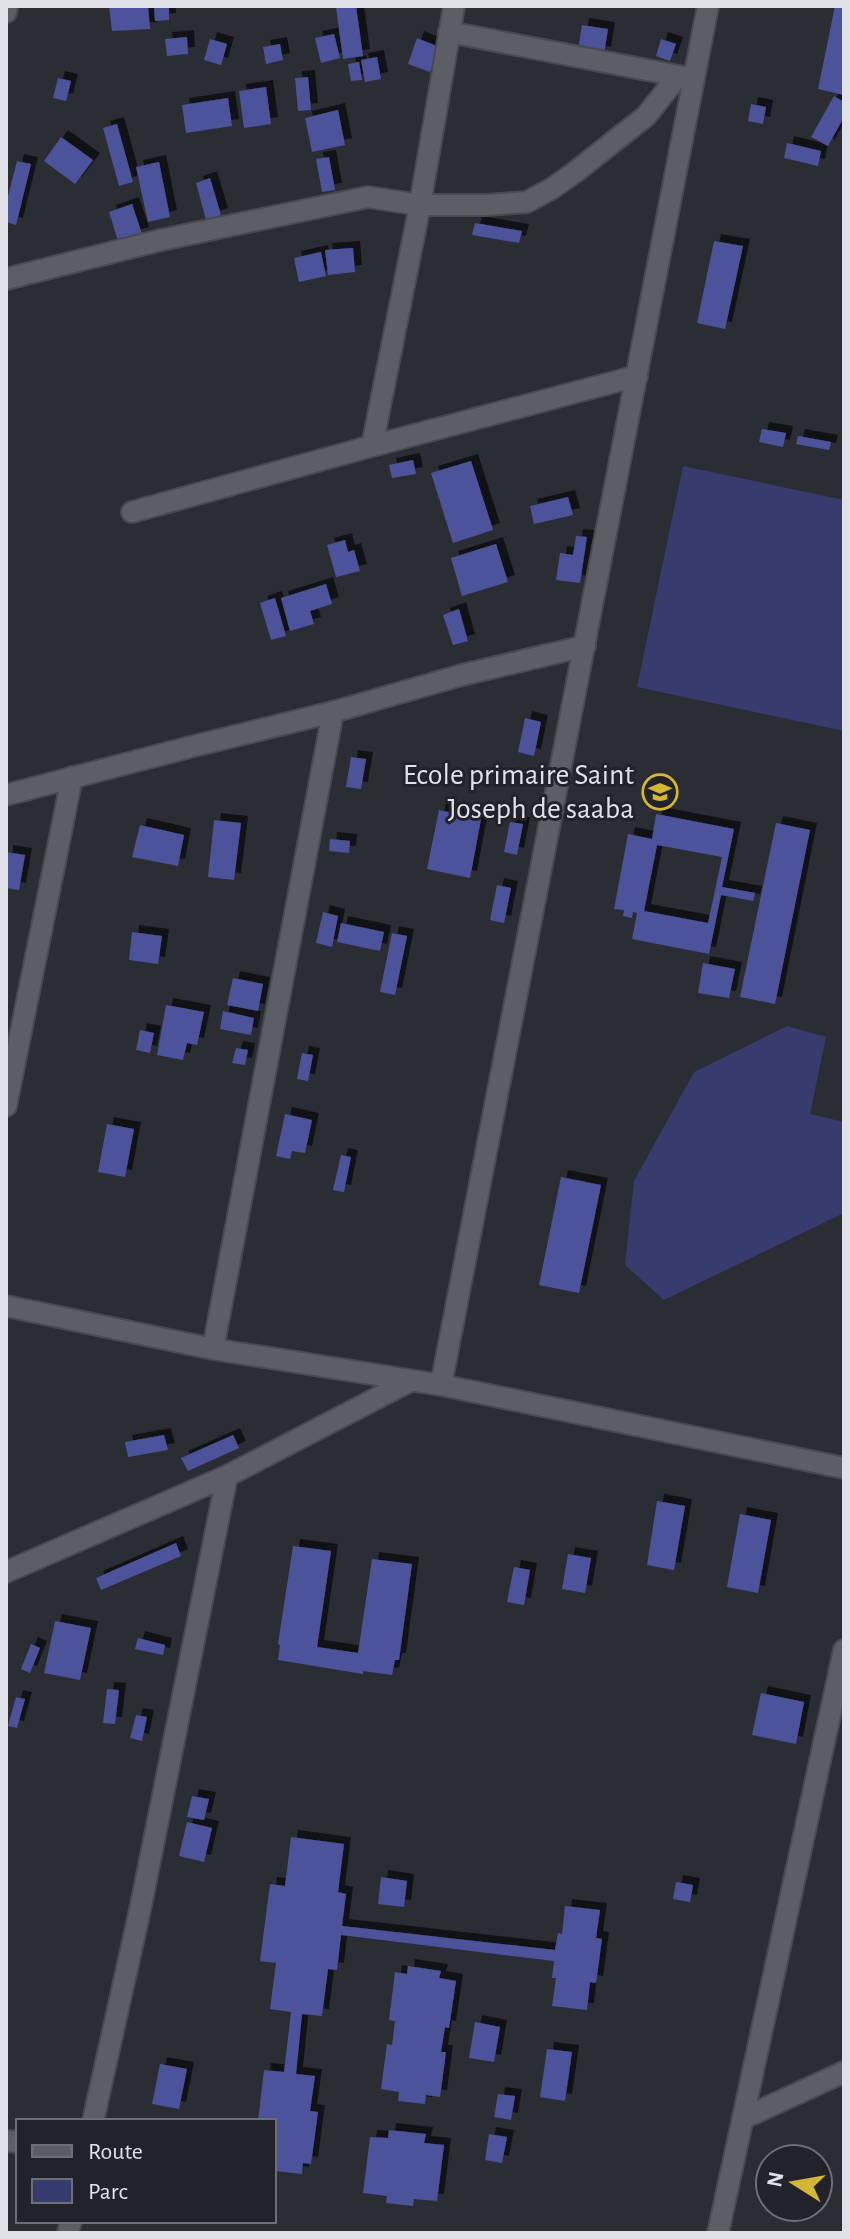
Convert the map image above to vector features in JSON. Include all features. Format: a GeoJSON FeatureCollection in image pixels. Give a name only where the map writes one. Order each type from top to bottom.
{"type":"FeatureCollection","features":[{"type":"Feature","properties":{"kind":"street"},"geometry":{"type":"LineString","coordinates":[[6,12],[7,6]]}},
{"type":"Feature","properties":{"kind":"street"},"geometry":{"type":"LineString","coordinates":[[372,446],[420,205],[454,6]]}},
{"type":"Feature","properties":{"kind":"street"},"geometry":{"type":"LineString","coordinates":[[441,1385],[637,376],[686,77],[708,6]]}},
{"type":"Feature","properties":{"kind":"street"},"geometry":{"type":"LineString","coordinates":[[449,32],[686,77]]}},
{"type":"Feature","properties":{"kind":"street"},"geometry":{"type":"LineString","coordinates":[[6,279],[161,240],[368,197],[420,205],[527,202],[574,173],[646,116],[686,77]]}},
{"type":"Feature","properties":{"kind":"street"},"geometry":{"type":"LineString","coordinates":[[132,512],[637,376]]}},
{"type":"Feature","properties":{"kind":"street"},"geometry":{"type":"LineString","coordinates":[[6,795],[333,712],[462,675],[585,646]]}},
{"type":"Feature","properties":{"kind":"street"},"geometry":{"type":"LineString","coordinates":[[213,1349],[333,712]]}},
{"type":"Feature","properties":{"kind":"street"},"geometry":{"type":"LineString","coordinates":[[6,1106],[72,777]]}},
{"type":"Feature","properties":{"kind":"street"},"geometry":{"type":"LineString","coordinates":[[6,1306],[213,1349],[441,1385],[844,1468]]}},
{"type":"Feature","properties":{"kind":"street"},"geometry":{"type":"LineString","coordinates":[[6,1572],[227,1476],[410,1381]]}},
{"type":"Feature","properties":{"kind":"street"},"geometry":{"type":"LineString","coordinates":[[93,2119],[140,1910],[227,1476]]}},
{"type":"Feature","properties":{"kind":"street"},"geometry":{"type":"LineString","coordinates":[[718,2233],[844,1650]]}},
{"type":"Feature","properties":{"kind":"street"},"geometry":{"type":"LineString","coordinates":[[744,2118],[844,2072]]}},
{"type":"Feature","properties":{"kind":"green space"},"geometry":{"type":"Polygon","coordinates":[[[683,466],[844,500],[844,731],[637,687],[683,466]]]}},
{"type":"Feature","properties":{"kind":"green space"},"geometry":{"type":"Polygon","coordinates":[[[787,1026],[826,1037],[810,1114],[844,1122],[844,1213],[664,1300],[625,1265],[634,1181],[694,1072],[787,1026]]]}},
{"type":"Feature","properties":{"kind":"building"},"geometry":{"type":"Polygon","coordinates":[[[109,6],[148,6],[150,29],[112,31],[109,6]]]}},
{"type":"Feature","properties":{"kind":"building"},"geometry":{"type":"Polygon","coordinates":[[[154,6],[169,6],[169,20],[155,21],[154,6]]]}},
{"type":"Feature","properties":{"kind":"building"},"geometry":{"type":"Polygon","coordinates":[[[356,6],[363,56],[343,59],[336,7],[356,6]]]}},
{"type":"Feature","properties":{"kind":"building"},"geometry":{"type":"Polygon","coordinates":[[[835,6],[844,6],[844,95],[818,89],[835,6]]]}},
{"type":"Feature","properties":{"kind":"building"},"geometry":{"type":"Polygon","coordinates":[[[582,25],[608,29],[604,54],[578,50],[582,25]]]}},
{"type":"Feature","properties":{"kind":"building"},"geometry":{"type":"Polygon","coordinates":[[[334,34],[340,58],[321,63],[315,38],[334,34]]]}},
{"type":"Feature","properties":{"kind":"building"},"geometry":{"type":"Polygon","coordinates":[[[187,37],[188,54],[167,56],[165,39],[187,37]]]}},
{"type":"Feature","properties":{"kind":"building"},"geometry":{"type":"Polygon","coordinates":[[[417,38],[439,47],[430,72],[408,64],[417,38]]]}},
{"type":"Feature","properties":{"kind":"building"},"geometry":{"type":"Polygon","coordinates":[[[210,39],[227,44],[221,65],[204,60],[210,39]]]}},
{"type":"Feature","properties":{"kind":"building"},"geometry":{"type":"Polygon","coordinates":[[[661,39],[676,44],[670,61],[656,56],[661,39]]]}},
{"type":"Feature","properties":{"kind":"building"},"geometry":{"type":"Polygon","coordinates":[[[280,44],[283,60],[266,64],[263,47],[280,44]]]}},
{"type":"Feature","properties":{"kind":"building"},"geometry":{"type":"Polygon","coordinates":[[[377,57],[381,79],[365,82],[361,60],[377,57]]]}},
{"type":"Feature","properties":{"kind":"building"},"geometry":{"type":"Polygon","coordinates":[[[359,62],[362,80],[351,81],[348,64],[359,62]]]}},
{"type":"Feature","properties":{"kind":"building"},"geometry":{"type":"Polygon","coordinates":[[[308,77],[311,110],[298,111],[295,78],[308,77]]]}},
{"type":"Feature","properties":{"kind":"building"},"geometry":{"type":"Polygon","coordinates":[[[58,78],[71,81],[66,101],[53,98],[58,78]]]}},
{"type":"Feature","properties":{"kind":"building"},"geometry":{"type":"Polygon","coordinates":[[[266,87],[271,124],[244,128],[239,91],[266,87]]]}},
{"type":"Feature","properties":{"kind":"building"},"geometry":{"type":"Polygon","coordinates":[[[834,96],[844,102],[844,117],[828,146],[811,137],[834,96]]]}},
{"type":"Feature","properties":{"kind":"building"},"geometry":{"type":"Polygon","coordinates":[[[228,98],[232,126],[186,133],[182,105],[228,98]]]}},
{"type":"Feature","properties":{"kind":"building"},"geometry":{"type":"Polygon","coordinates":[[[751,104],[766,107],[763,124],[748,121],[751,104]]]}},
{"type":"Feature","properties":{"kind":"building"},"geometry":{"type":"Polygon","coordinates":[[[338,110],[345,145],[312,152],[305,118],[338,110]]]}},
{"type":"Feature","properties":{"kind":"building"},"geometry":{"type":"Polygon","coordinates":[[[117,124],[133,182],[119,186],[103,128],[117,124]]]}},
{"type":"Feature","properties":{"kind":"building"},"geometry":{"type":"Polygon","coordinates":[[[61,137],[93,160],[75,184],[44,161],[61,137]]]}},
{"type":"Feature","properties":{"kind":"building"},"geometry":{"type":"Polygon","coordinates":[[[787,143],[821,151],[818,166],[784,158],[787,143]]]}},
{"type":"Feature","properties":{"kind":"building"},"geometry":{"type":"Polygon","coordinates":[[[329,157],[335,190],[322,192],[316,159],[329,157]]]}},
{"type":"Feature","properties":{"kind":"building"},"geometry":{"type":"Polygon","coordinates":[[[17,161],[31,164],[16,225],[6,222],[6,204],[17,161]]]}},
{"type":"Feature","properties":{"kind":"building"},"geometry":{"type":"Polygon","coordinates":[[[159,162],[170,217],[148,222],[136,167],[159,162]]]}},
{"type":"Feature","properties":{"kind":"building"},"geometry":{"type":"Polygon","coordinates":[[[210,178],[221,215],[206,220],[196,183],[210,178]]]}},
{"type":"Feature","properties":{"kind":"building"},"geometry":{"type":"Polygon","coordinates":[[[132,204],[142,234],[118,241],[109,212],[132,204]]]}},
{"type":"Feature","properties":{"kind":"building"},"geometry":{"type":"Polygon","coordinates":[[[475,223],[522,231],[519,243],[472,235],[475,223]]]}},
{"type":"Feature","properties":{"kind":"building"},"geometry":{"type":"Polygon","coordinates":[[[714,241],[743,246],[725,329],[697,323],[714,241]]]}},
{"type":"Feature","properties":{"kind":"building"},"geometry":{"type":"Polygon","coordinates":[[[353,248],[355,272],[328,275],[325,250],[353,248]]]}},
{"type":"Feature","properties":{"kind":"building"},"geometry":{"type":"Polygon","coordinates":[[[321,252],[326,276],[299,282],[294,258],[321,252]]]}},
{"type":"Feature","properties":{"kind":"building"},"geometry":{"type":"Polygon","coordinates":[[[762,429],[786,433],[783,447],[759,442],[762,429]]]}},
{"type":"Feature","properties":{"kind":"building"},"geometry":{"type":"Polygon","coordinates":[[[798,436],[831,442],[829,450],[796,444],[798,436]]]}},
{"type":"Feature","properties":{"kind":"building"},"geometry":{"type":"Polygon","coordinates":[[[413,460],[416,474],[392,478],[389,465],[413,460]]]}},
{"type":"Feature","properties":{"kind":"building"},"geometry":{"type":"Polygon","coordinates":[[[471,461],[493,530],[453,543],[431,473],[471,461]]]}},
{"type":"Feature","properties":{"kind":"building"},"geometry":{"type":"Polygon","coordinates":[[[568,497],[573,515],[534,524],[530,506],[568,497]]]}},
{"type":"Feature","properties":{"kind":"building"},"geometry":{"type":"Polygon","coordinates":[[[576,536],[587,537],[580,583],[556,580],[560,553],[573,555],[576,536]]]}},
{"type":"Feature","properties":{"kind":"building"},"geometry":{"type":"Polygon","coordinates":[[[345,540],[348,552],[354,550],[360,571],[336,577],[327,545],[345,540]]]}},
{"type":"Feature","properties":{"kind":"building"},"geometry":{"type":"Polygon","coordinates":[[[496,544],[508,582],[462,596],[451,558],[496,544]]]}},
{"type":"Feature","properties":{"kind":"building"},"geometry":{"type":"Polygon","coordinates":[[[326,584],[332,604],[310,611],[314,624],[290,631],[281,598],[326,584]]]}},
{"type":"Feature","properties":{"kind":"building"},"geometry":{"type":"Polygon","coordinates":[[[275,598],[286,636],[271,640],[260,603],[275,598]]]}},
{"type":"Feature","properties":{"kind":"building"},"geometry":{"type":"Polygon","coordinates":[[[459,609],[468,641],[453,645],[443,615],[459,609]]]}},
{"type":"Feature","properties":{"kind":"building"},"geometry":{"type":"Polygon","coordinates":[[[525,718],[541,722],[534,756],[518,752],[525,718]]]}},
{"type":"Feature","properties":{"kind":"building"},"geometry":{"type":"Polygon","coordinates":[[[351,757],[366,759],[361,789],[346,787],[351,757]]]}},
{"type":"Feature","properties":{"kind":"building"},"geometry":{"type":"Polygon","coordinates":[[[439,810],[481,819],[470,878],[427,869],[439,810]]]}},
{"type":"Feature","properties":{"kind":"building"},"geometry":{"type":"Polygon","coordinates":[[[656,814],[734,829],[722,887],[755,893],[753,901],[721,895],[709,954],[632,939],[637,913],[633,912],[632,918],[623,916],[624,910],[614,909],[628,834],[652,839],[656,814]],[[657,845],[644,911],[708,923],[722,857],[657,845]]]}},
{"type":"Feature","properties":{"kind":"building"},"geometry":{"type":"Polygon","coordinates":[[[214,820],[241,823],[234,880],[208,877],[214,820]]]}},
{"type":"Feature","properties":{"kind":"building"},"geometry":{"type":"Polygon","coordinates":[[[510,822],[523,824],[517,855],[504,852],[510,822]]]}},
{"type":"Feature","properties":{"kind":"building"},"geometry":{"type":"Polygon","coordinates":[[[776,823],[810,830],[775,1004],[740,997],[776,823]]]}},
{"type":"Feature","properties":{"kind":"building"},"geometry":{"type":"Polygon","coordinates":[[[140,825],[184,835],[178,866],[132,857],[140,825]]]}},
{"type":"Feature","properties":{"kind":"building"},"geometry":{"type":"Polygon","coordinates":[[[330,839],[350,841],[349,853],[329,851],[330,839]]]}},
{"type":"Feature","properties":{"kind":"building"},"geometry":{"type":"Polygon","coordinates":[[[6,852],[25,855],[19,890],[6,888],[6,852]]]}},
{"type":"Feature","properties":{"kind":"building"},"geometry":{"type":"Polygon","coordinates":[[[497,885],[511,888],[504,923],[490,920],[497,885]]]}},
{"type":"Feature","properties":{"kind":"building"},"geometry":{"type":"Polygon","coordinates":[[[323,912],[338,916],[332,947],[316,943],[323,912]]]}},
{"type":"Feature","properties":{"kind":"building"},"geometry":{"type":"Polygon","coordinates":[[[341,923],[384,932],[380,951],[337,942],[341,923]]]}},
{"type":"Feature","properties":{"kind":"building"},"geometry":{"type":"Polygon","coordinates":[[[132,932],[162,936],[158,964],[129,960],[132,932]]]}},
{"type":"Feature","properties":{"kind":"building"},"geometry":{"type":"Polygon","coordinates":[[[392,933],[407,936],[395,995],[380,992],[392,933]]]}},
{"type":"Feature","properties":{"kind":"building"},"geometry":{"type":"Polygon","coordinates":[[[703,963],[735,969],[729,998],[698,993],[703,963]]]}},
{"type":"Feature","properties":{"kind":"building"},"geometry":{"type":"Polygon","coordinates":[[[233,978],[263,984],[258,1011],[227,1005],[233,978]]]}},
{"type":"Feature","properties":{"kind":"building"},"geometry":{"type":"Polygon","coordinates":[[[166,1005],[204,1012],[197,1045],[187,1043],[183,1060],[157,1055],[166,1005]]]}},
{"type":"Feature","properties":{"kind":"building"},"geometry":{"type":"Polygon","coordinates":[[[223,1011],[254,1018],[251,1035],[220,1029],[223,1011]]]}},
{"type":"Feature","properties":{"kind":"building"},"geometry":{"type":"Polygon","coordinates":[[[140,1030],[154,1033],[150,1053],[136,1050],[140,1030]]]}},
{"type":"Feature","properties":{"kind":"building"},"geometry":{"type":"Polygon","coordinates":[[[236,1048],[248,1050],[245,1065],[232,1063],[236,1048]]]}},
{"type":"Feature","properties":{"kind":"building"},"geometry":{"type":"Polygon","coordinates":[[[302,1053],[313,1055],[308,1081],[297,1079],[302,1053]]]}},
{"type":"Feature","properties":{"kind":"building"},"geometry":{"type":"Polygon","coordinates":[[[285,1114],[312,1120],[305,1153],[292,1151],[290,1159],[276,1156],[285,1114]]]}},
{"type":"Feature","properties":{"kind":"building"},"geometry":{"type":"Polygon","coordinates":[[[107,1124],[134,1129],[125,1177],[98,1172],[107,1124]]]}},
{"type":"Feature","properties":{"kind":"building"},"geometry":{"type":"Polygon","coordinates":[[[341,1155],[351,1157],[344,1192],[333,1190],[341,1155]]]}},
{"type":"Feature","properties":{"kind":"building"},"geometry":{"type":"Polygon","coordinates":[[[561,1177],[601,1185],[579,1293],[539,1285],[561,1177]]]}},
{"type":"Feature","properties":{"kind":"building"},"geometry":{"type":"Polygon","coordinates":[[[164,1435],[168,1450],[128,1457],[125,1442],[164,1435]]]}},
{"type":"Feature","properties":{"kind":"building"},"geometry":{"type":"Polygon","coordinates":[[[233,1435],[239,1448],[188,1471],[181,1458],[233,1435]]]}},
{"type":"Feature","properties":{"kind":"building"},"geometry":{"type":"Polygon","coordinates":[[[657,1501],[685,1506],[674,1570],[647,1565],[657,1501]]]}},
{"type":"Feature","properties":{"kind":"building"},"geometry":{"type":"Polygon","coordinates":[[[740,1514],[771,1520],[758,1593],[727,1587],[740,1514]]]}},
{"type":"Feature","properties":{"kind":"building"},"geometry":{"type":"Polygon","coordinates":[[[176,1543],[181,1556],[101,1590],[96,1578],[176,1543]]]}},
{"type":"Feature","properties":{"kind":"building"},"geometry":{"type":"Polygon","coordinates":[[[293,1546],[331,1551],[317,1647],[358,1653],[372,1559],[412,1564],[399,1660],[395,1660],[392,1675],[363,1671],[363,1674],[278,1660],[293,1546]]]}},
{"type":"Feature","properties":{"kind":"building"},"geometry":{"type":"Polygon","coordinates":[[[568,1554],[591,1558],[585,1593],[562,1589],[568,1554]]]}},
{"type":"Feature","properties":{"kind":"building"},"geometry":{"type":"Polygon","coordinates":[[[514,1567],[530,1570],[524,1605],[507,1602],[514,1567]]]}},
{"type":"Feature","properties":{"kind":"building"},"geometry":{"type":"Polygon","coordinates":[[[55,1621],[91,1628],[80,1680],[44,1673],[55,1621]]]}},
{"type":"Feature","properties":{"kind":"building"},"geometry":{"type":"Polygon","coordinates":[[[138,1638],[165,1645],[163,1655],[135,1649],[138,1638]]]}},
{"type":"Feature","properties":{"kind":"building"},"geometry":{"type":"Polygon","coordinates":[[[31,1644],[40,1648],[30,1673],[21,1669],[31,1644]]]}},
{"type":"Feature","properties":{"kind":"building"},"geometry":{"type":"Polygon","coordinates":[[[107,1689],[119,1690],[115,1724],[103,1723],[107,1689]]]}},
{"type":"Feature","properties":{"kind":"building"},"geometry":{"type":"Polygon","coordinates":[[[761,1693],[804,1702],[796,1744],[752,1735],[761,1693]]]}},
{"type":"Feature","properties":{"kind":"building"},"geometry":{"type":"Polygon","coordinates":[[[16,1697],[25,1699],[17,1728],[8,1726],[16,1697]]]}},
{"type":"Feature","properties":{"kind":"building"},"geometry":{"type":"Polygon","coordinates":[[[136,1715],[147,1717],[142,1741],[130,1738],[136,1715]]]}},
{"type":"Feature","properties":{"kind":"building"},"geometry":{"type":"Polygon","coordinates":[[[192,1796],[209,1799],[204,1820],[187,1817],[192,1796]]]}},
{"type":"Feature","properties":{"kind":"building"},"geometry":{"type":"Polygon","coordinates":[[[187,1822],[212,1828],[204,1862],[179,1856],[187,1822]]]}},
{"type":"Feature","properties":{"kind":"building"},"geometry":{"type":"Polygon","coordinates":[[[291,1837],[344,1844],[338,1892],[346,1894],[342,1926],[555,1950],[558,1933],[562,1934],[565,1906],[600,1910],[596,1938],[602,1939],[596,1983],[590,1982],[587,2010],[552,2006],[556,1978],[552,1978],[554,1961],[341,1935],[337,1970],[328,1969],[322,2016],[302,2014],[296,2074],[315,2076],[310,2111],[318,2112],[311,2164],[303,2163],[302,2174],[276,2171],[276,2119],[258,2119],[264,2070],[284,2072],[291,2012],[270,2009],[276,1963],[260,1961],[270,1884],[285,1886],[291,1837]]]}},
{"type":"Feature","properties":{"kind":"building"},"geometry":{"type":"Polygon","coordinates":[[[381,1877],[407,1881],[404,1907],[378,1904],[381,1877]]]}},
{"type":"Feature","properties":{"kind":"building"},"geometry":{"type":"Polygon","coordinates":[[[676,1882],[693,1885],[690,1902],[673,1899],[676,1882]]]}},
{"type":"Feature","properties":{"kind":"building"},"geometry":{"type":"Polygon","coordinates":[[[408,1966],[441,1971],[439,1978],[456,1981],[449,2028],[445,2027],[441,2052],[446,2052],[440,2097],[426,2095],[425,2104],[398,2101],[399,2092],[381,2089],[387,2044],[392,2045],[395,2021],[389,2020],[395,1972],[407,1974],[408,1966]]]}},
{"type":"Feature","properties":{"kind":"building"},"geometry":{"type":"Polygon","coordinates":[[[475,2022],[500,2027],[494,2062],[469,2058],[475,2022]]]}},
{"type":"Feature","properties":{"kind":"building"},"geometry":{"type":"Polygon","coordinates":[[[547,2049],[572,2052],[565,2101],[540,2097],[547,2049]]]}},
{"type":"Feature","properties":{"kind":"building"},"geometry":{"type":"Polygon","coordinates":[[[160,2064],[187,2069],[179,2109],[152,2104],[160,2064]]]}},
{"type":"Feature","properties":{"kind":"building"},"geometry":{"type":"Polygon","coordinates":[[[498,2094],[515,2096],[511,2120],[494,2117],[498,2094]]]}},
{"type":"Feature","properties":{"kind":"building"},"geometry":{"type":"Polygon","coordinates":[[[389,2130],[426,2134],[424,2143],[444,2145],[437,2201],[414,2199],[413,2206],[386,2203],[387,2196],[363,2193],[370,2137],[388,2138],[389,2130]]]}},
{"type":"Feature","properties":{"kind":"building"},"geometry":{"type":"Polygon","coordinates":[[[489,2134],[507,2137],[502,2163],[485,2160],[489,2134]]]}},
{"type":"Feature","properties":{"kind":"place","name":"Ecole primaire Saint Joseph de saaba"},"geometry":{"type":"Point","coordinates":[660,792]}}]}
